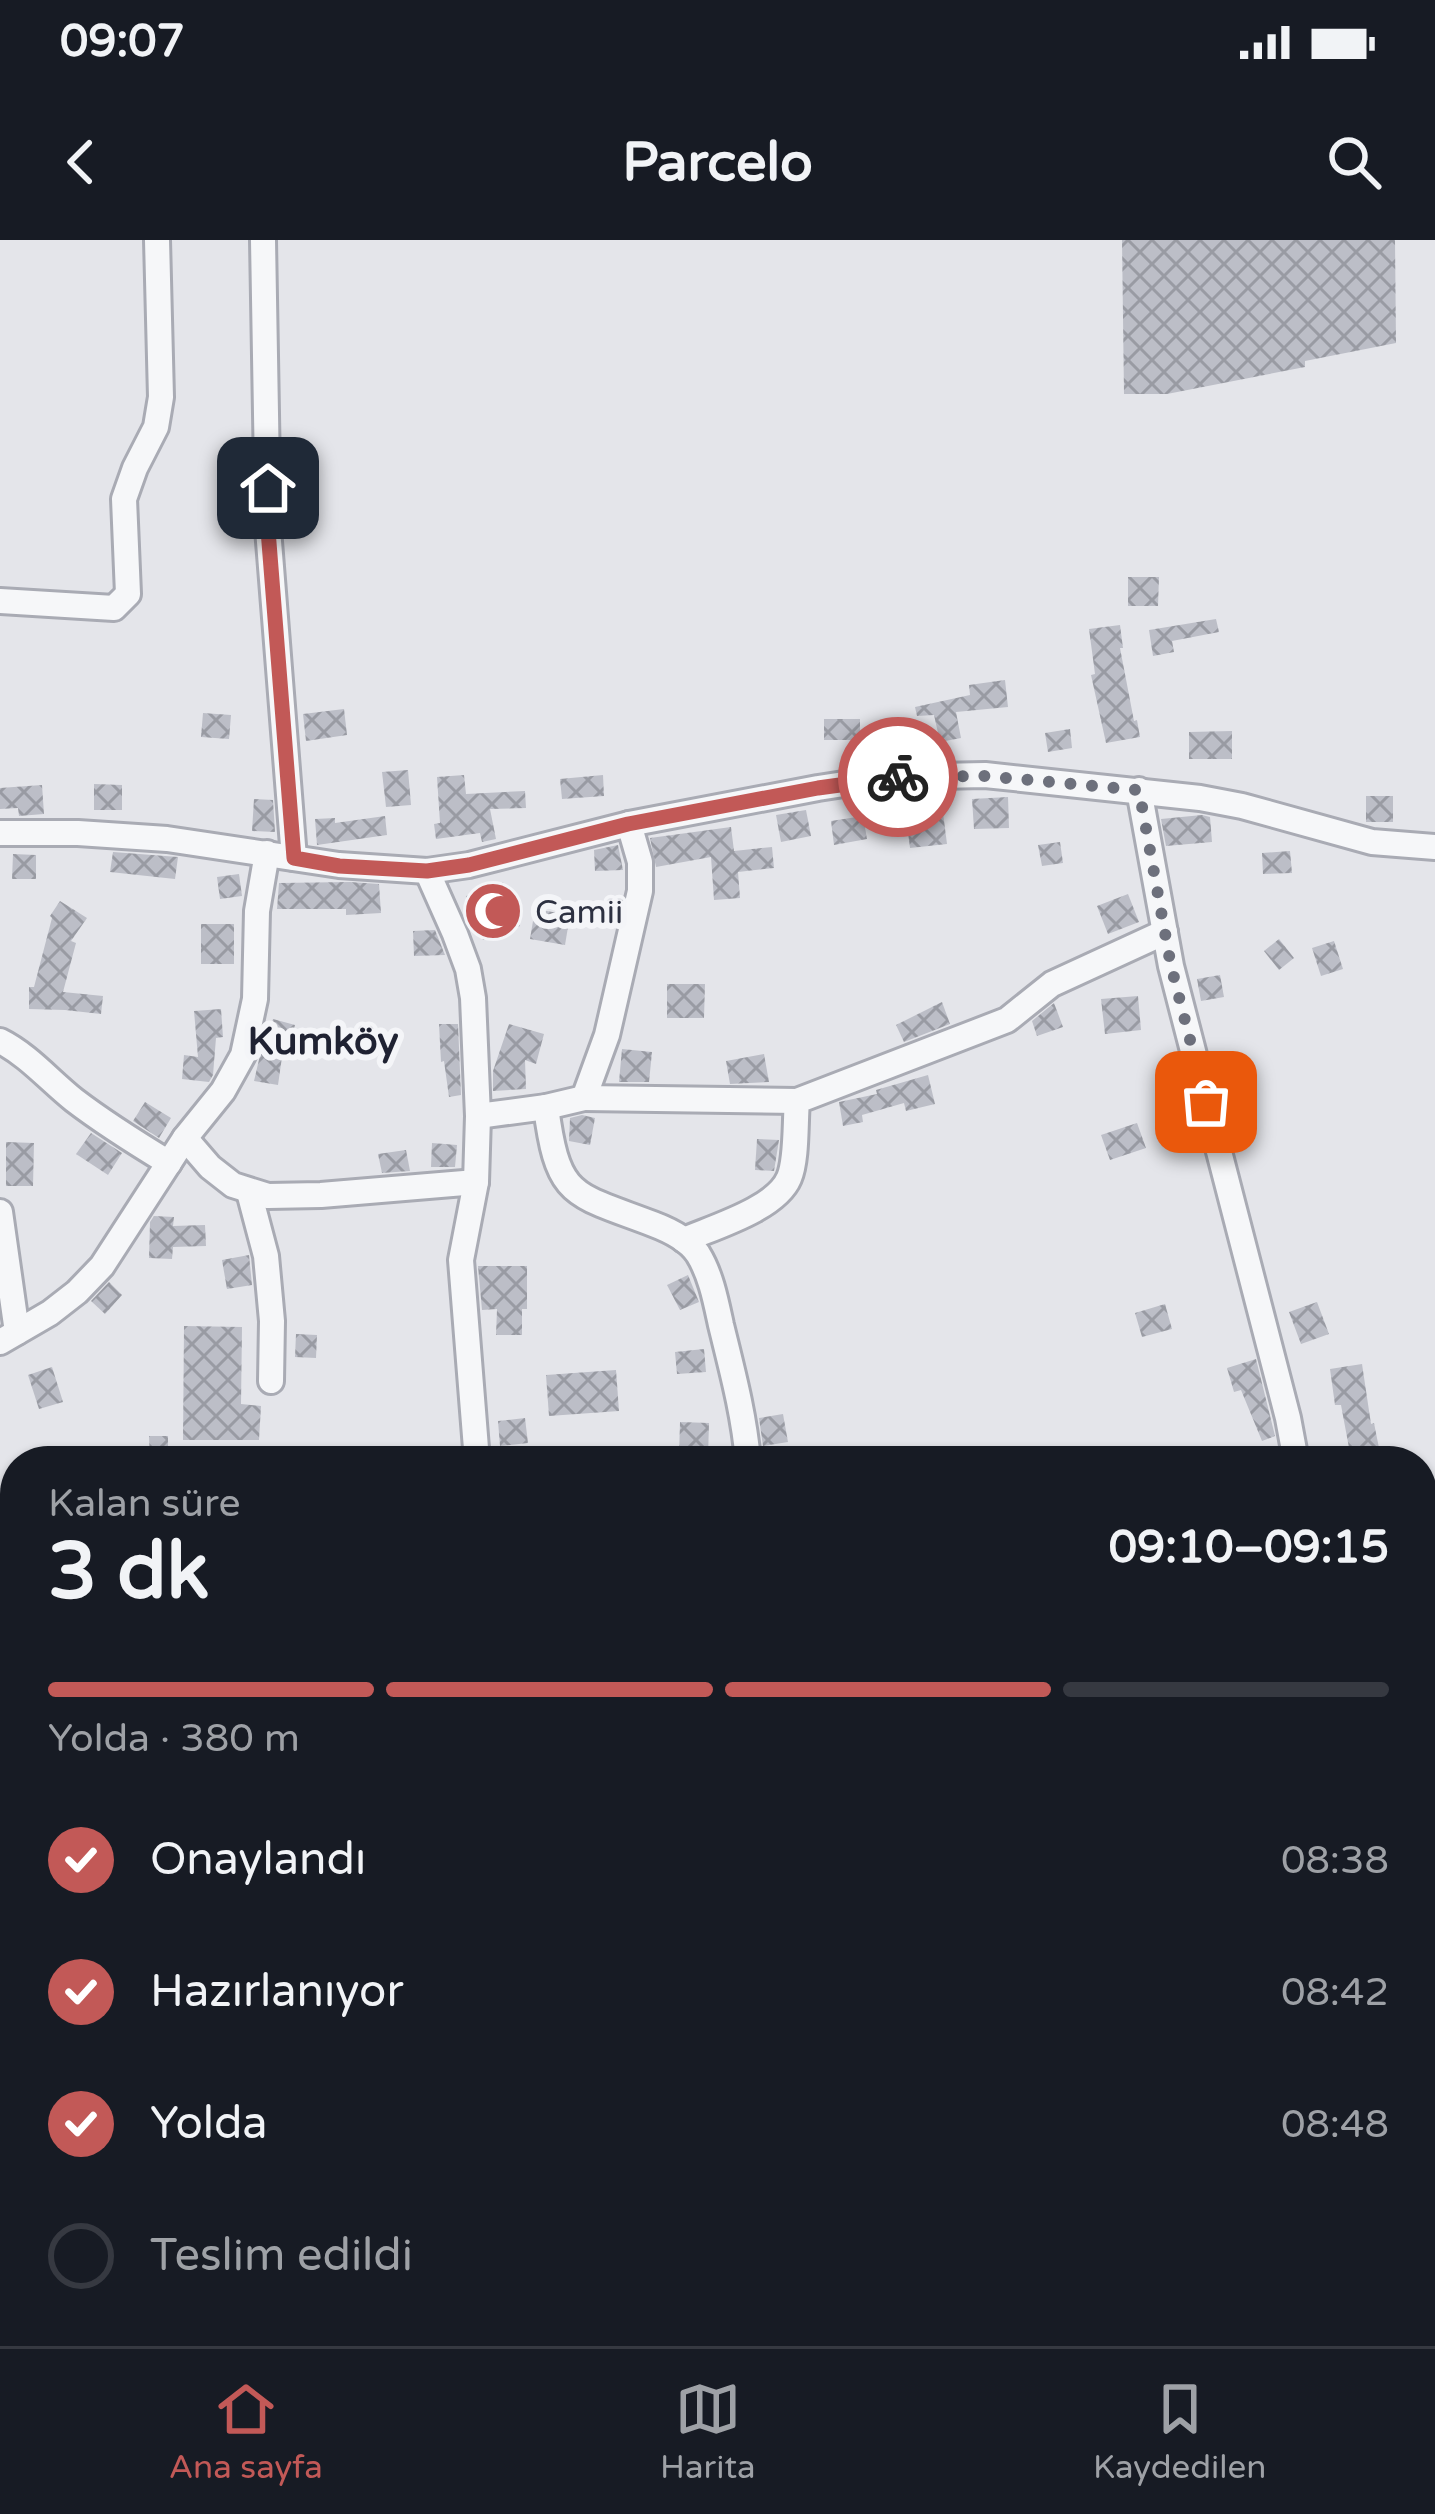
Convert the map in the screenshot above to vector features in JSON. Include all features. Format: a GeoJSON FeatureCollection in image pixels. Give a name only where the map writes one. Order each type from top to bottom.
{"type":"FeatureCollection","features":[{"type":"Feature","properties":{"kind":"street"},"geometry":{"type":"LineString","coordinates":[[0,602],[114,608],[128,594],[124,500],[156,427],[161,397],[157,240]]}},
{"type":"Feature","properties":{"kind":"street"},"geometry":{"type":"LineString","coordinates":[[263,240],[268,530],[294,858]]}},
{"type":"Feature","properties":{"kind":"street"},"geometry":{"type":"LineString","coordinates":[[0,833],[167,838],[339,866],[427,871],[469,865],[628,824],[889,777],[985,776],[1139,790],[1242,806],[1372,842],[1435,847]]}},
{"type":"Feature","properties":{"kind":"street"},"geometry":{"type":"LineString","coordinates":[[1139,790],[1171,966],[1293,1446]]}},
{"type":"Feature","properties":{"kind":"street"},"geometry":{"type":"LineString","coordinates":[[584,1098],[607,1035],[640,891],[640,862],[628,824]]}},
{"type":"Feature","properties":{"kind":"street"},"geometry":{"type":"LineString","coordinates":[[0,1212],[8,1337],[50,1313],[102,1266],[244,1055],[255,999],[256,911],[267,853]]}},
{"type":"Feature","properties":{"kind":"street"},"geometry":{"type":"LineString","coordinates":[[427,871],[468,969],[473,998],[476,1182],[461,1260],[476,1446]]}},
{"type":"Feature","properties":{"kind":"street"},"geometry":{"type":"LineString","coordinates":[[478,1116],[584,1098],[797,1101],[1007,1020],[1052,984],[1165,932]]}},
{"type":"Feature","properties":{"kind":"street"},"geometry":{"type":"LineString","coordinates":[[0,1041],[19,1051],[99,1119],[169,1163]]}},
{"type":"Feature","properties":{"kind":"street"},"geometry":{"type":"LineString","coordinates":[[684,1240],[776,1197],[791,1176],[797,1101]]}},
{"type":"Feature","properties":{"kind":"street"},"geometry":{"type":"LineString","coordinates":[[546,1107],[551,1149],[570,1189],[666,1229],[698,1253],[712,1287],[747,1446]]}},
{"type":"Feature","properties":{"kind":"street"},"geometry":{"type":"LineString","coordinates":[[185,1138],[233,1185],[268,1196],[476,1182]]}},
{"type":"Feature","properties":{"kind":"street"},"geometry":{"type":"LineString","coordinates":[[249,1192],[266,1256],[271,1381]]}},
{"type":"Feature","properties":{"kind":"building"},"geometry":{"type":"Polygon","coordinates":[[[1122,240],[1395,240],[1396,343],[1305,361],[1305,367],[1167,394],[1124,394],[1122,240]]]}},
{"type":"Feature","properties":{"kind":"building"},"geometry":{"type":"Polygon","coordinates":[[[1128,577],[1159,577],[1158,606],[1128,606],[1128,577]]]}},
{"type":"Feature","properties":{"kind":"building"},"geometry":{"type":"Polygon","coordinates":[[[1216,619],[1219,632],[1172,641],[1174,652],[1153,656],[1149,630],[1216,619]]]}},
{"type":"Feature","properties":{"kind":"building"},"geometry":{"type":"Polygon","coordinates":[[[1120,625],[1120,648],[1140,737],[1106,743],[1091,675],[1095,674],[1089,629],[1120,625]]]}},
{"type":"Feature","properties":{"kind":"building"},"geometry":{"type":"Polygon","coordinates":[[[1005,680],[1008,707],[956,712],[961,738],[940,742],[934,715],[917,716],[915,707],[970,695],[969,685],[1005,680]]]}},
{"type":"Feature","properties":{"kind":"building"},"geometry":{"type":"Polygon","coordinates":[[[344,709],[347,735],[306,741],[303,714],[344,709]]]}},
{"type":"Feature","properties":{"kind":"building"},"geometry":{"type":"Polygon","coordinates":[[[203,713],[231,715],[229,739],[201,737],[203,713]]]}},
{"type":"Feature","properties":{"kind":"building"},"geometry":{"type":"Polygon","coordinates":[[[824,719],[860,719],[860,740],[824,740],[824,719]]]}},
{"type":"Feature","properties":{"kind":"building"},"geometry":{"type":"Polygon","coordinates":[[[1070,729],[1072,748],[1048,752],[1045,733],[1070,729]]]}},
{"type":"Feature","properties":{"kind":"building"},"geometry":{"type":"Polygon","coordinates":[[[1232,731],[1232,759],[1189,759],[1189,732],[1232,731]]]}},
{"type":"Feature","properties":{"kind":"building"},"geometry":{"type":"Polygon","coordinates":[[[408,770],[411,805],[386,807],[382,772],[408,770]]]}},
{"type":"Feature","properties":{"kind":"building"},"geometry":{"type":"Polygon","coordinates":[[[464,775],[466,794],[525,791],[526,808],[490,809],[496,839],[482,842],[480,833],[436,839],[434,824],[440,823],[437,777],[464,775]]]}},
{"type":"Feature","properties":{"kind":"building"},"geometry":{"type":"Polygon","coordinates":[[[603,775],[604,796],[562,799],[560,779],[603,775]]]}},
{"type":"Feature","properties":{"kind":"building"},"geometry":{"type":"Polygon","coordinates":[[[94,784],[122,785],[122,810],[94,810],[94,784]]]}},
{"type":"Feature","properties":{"kind":"building"},"geometry":{"type":"Polygon","coordinates":[[[42,785],[44,814],[19,816],[18,808],[0,809],[0,788],[42,785]]]}},
{"type":"Feature","properties":{"kind":"building"},"geometry":{"type":"Polygon","coordinates":[[[1366,796],[1393,796],[1393,822],[1366,822],[1366,796]]]}},
{"type":"Feature","properties":{"kind":"building"},"geometry":{"type":"Polygon","coordinates":[[[1008,797],[1009,828],[974,829],[972,799],[1008,797]]]}},
{"type":"Feature","properties":{"kind":"building"},"geometry":{"type":"Polygon","coordinates":[[[254,799],[273,800],[275,832],[252,831],[254,799]]]}},
{"type":"Feature","properties":{"kind":"building"},"geometry":{"type":"Polygon","coordinates":[[[806,810],[811,836],[781,842],[776,815],[806,810]]]}},
{"type":"Feature","properties":{"kind":"building"},"geometry":{"type":"Polygon","coordinates":[[[943,813],[947,844],[910,848],[906,817],[943,813]]]}},
{"type":"Feature","properties":{"kind":"building"},"geometry":{"type":"Polygon","coordinates":[[[385,816],[387,835],[317,845],[315,819],[335,818],[335,823],[385,816]]]}},
{"type":"Feature","properties":{"kind":"building"},"geometry":{"type":"Polygon","coordinates":[[[863,816],[867,839],[834,845],[831,821],[863,816]]]}},
{"type":"Feature","properties":{"kind":"building"},"geometry":{"type":"Polygon","coordinates":[[[1210,817],[1212,842],[1166,846],[1161,819],[1210,817]]]}},
{"type":"Feature","properties":{"kind":"building"},"geometry":{"type":"Polygon","coordinates":[[[731,827],[734,851],[772,847],[774,868],[738,872],[740,898],[714,900],[711,857],[656,867],[650,838],[731,827]]]}},
{"type":"Feature","properties":{"kind":"building"},"geometry":{"type":"Polygon","coordinates":[[[1060,842],[1063,863],[1042,866],[1038,845],[1060,842]]]}},
{"type":"Feature","properties":{"kind":"building"},"geometry":{"type":"Polygon","coordinates":[[[618,845],[623,870],[595,871],[594,850],[618,845]]]}},
{"type":"Feature","properties":{"kind":"building"},"geometry":{"type":"Polygon","coordinates":[[[1290,851],[1292,873],[1263,874],[1262,853],[1290,851]]]}},
{"type":"Feature","properties":{"kind":"building"},"geometry":{"type":"Polygon","coordinates":[[[113,852],[178,857],[175,879],[110,872],[113,852]]]}},
{"type":"Feature","properties":{"kind":"building"},"geometry":{"type":"Polygon","coordinates":[[[13,854],[36,855],[36,879],[12,879],[13,854]]]}},
{"type":"Feature","properties":{"kind":"building"},"geometry":{"type":"Polygon","coordinates":[[[239,874],[242,896],[220,899],[217,877],[239,874]]]}},
{"type":"Feature","properties":{"kind":"building","name":"Camii"},"geometry":{"type":"Polygon","coordinates":[[[503,882],[520,926],[483,940],[466,896],[503,882]]]}},
{"type":"Feature","properties":{"kind":"building"},"geometry":{"type":"Polygon","coordinates":[[[279,883],[379,884],[381,913],[277,909],[279,883]]]}},
{"type":"Feature","properties":{"kind":"building"},"geometry":{"type":"Polygon","coordinates":[[[1128,894],[1139,922],[1108,934],[1097,906],[1128,894]]]}},
{"type":"Feature","properties":{"kind":"building"},"geometry":{"type":"Polygon","coordinates":[[[60,901],[87,918],[71,941],[76,943],[63,992],[103,996],[101,1014],[29,1009],[29,987],[34,987],[50,916],[60,901]]]}},
{"type":"Feature","properties":{"kind":"building"},"geometry":{"type":"Polygon","coordinates":[[[535,909],[570,915],[565,945],[530,939],[535,909]]]}},
{"type":"Feature","properties":{"kind":"building"},"geometry":{"type":"Polygon","coordinates":[[[201,924],[234,924],[234,964],[201,964],[201,924]]]}},
{"type":"Feature","properties":{"kind":"building"},"geometry":{"type":"Polygon","coordinates":[[[435,930],[445,955],[414,956],[413,931],[435,930]]]}},
{"type":"Feature","properties":{"kind":"building"},"geometry":{"type":"Polygon","coordinates":[[[1279,939],[1294,958],[1279,970],[1264,951],[1279,939]]]}},
{"type":"Feature","properties":{"kind":"building"},"geometry":{"type":"Polygon","coordinates":[[[1334,941],[1343,969],[1321,976],[1312,948],[1334,941]]]}},
{"type":"Feature","properties":{"kind":"building"},"geometry":{"type":"Polygon","coordinates":[[[1220,975],[1224,997],[1201,1001],[1197,979],[1220,975]]]}},
{"type":"Feature","properties":{"kind":"building"},"geometry":{"type":"Polygon","coordinates":[[[667,984],[705,984],[704,1018],[667,1018],[667,984]]]}},
{"type":"Feature","properties":{"kind":"building"},"geometry":{"type":"Polygon","coordinates":[[[1138,996],[1141,1030],[1105,1034],[1101,999],[1138,996]]]}},
{"type":"Feature","properties":{"kind":"building"},"geometry":{"type":"Polygon","coordinates":[[[942,1002],[950,1024],[904,1042],[896,1025],[942,1002]]]}},
{"type":"Feature","properties":{"kind":"building"},"geometry":{"type":"Polygon","coordinates":[[[1054,1003],[1063,1027],[1037,1036],[1032,1021],[1054,1003]]]}},
{"type":"Feature","properties":{"kind":"building"},"geometry":{"type":"Polygon","coordinates":[[[221,1009],[223,1037],[216,1038],[213,1075],[209,1082],[182,1079],[184,1055],[198,1057],[194,1011],[221,1009]]]}},
{"type":"Feature","properties":{"kind":"building"},"geometry":{"type":"Polygon","coordinates":[[[273,1019],[295,1025],[290,1045],[284,1043],[278,1085],[254,1081],[273,1019]]]}},
{"type":"Feature","properties":{"kind":"building"},"geometry":{"type":"Polygon","coordinates":[[[439,1024],[458,1024],[461,1095],[449,1097],[439,1024]]]}},
{"type":"Feature","properties":{"kind":"building"},"geometry":{"type":"Polygon","coordinates":[[[509,1024],[544,1034],[536,1064],[525,1060],[526,1089],[493,1091],[493,1071],[509,1024]]]}},
{"type":"Feature","properties":{"kind":"building"},"geometry":{"type":"Polygon","coordinates":[[[622,1049],[652,1052],[649,1082],[619,1082],[622,1049]]]}},
{"type":"Feature","properties":{"kind":"building"},"geometry":{"type":"Polygon","coordinates":[[[764,1054],[769,1082],[730,1084],[726,1061],[764,1054]]]}},
{"type":"Feature","properties":{"kind":"building"},"geometry":{"type":"Polygon","coordinates":[[[928,1075],[935,1104],[906,1111],[904,1103],[843,1126],[839,1102],[928,1075]]]}},
{"type":"Feature","properties":{"kind":"building"},"geometry":{"type":"Polygon","coordinates":[[[145,1102],[171,1118],[159,1138],[133,1121],[145,1102]]]}},
{"type":"Feature","properties":{"kind":"building"},"geometry":{"type":"Polygon","coordinates":[[[570,1118],[595,1118],[590,1145],[569,1141],[570,1118]]]}},
{"type":"Feature","properties":{"kind":"building"},"geometry":{"type":"Polygon","coordinates":[[[1137,1123],[1146,1148],[1110,1160],[1101,1135],[1137,1123]]]}},
{"type":"Feature","properties":{"kind":"building"},"geometry":{"type":"Polygon","coordinates":[[[91,1133],[122,1153],[108,1175],[76,1154],[91,1133]]]}},
{"type":"Feature","properties":{"kind":"building"},"geometry":{"type":"Polygon","coordinates":[[[757,1139],[779,1140],[774,1171],[755,1170],[757,1139]]]}},
{"type":"Feature","properties":{"kind":"building"},"geometry":{"type":"Polygon","coordinates":[[[6,1142],[34,1143],[33,1186],[6,1186],[6,1142]]]}},
{"type":"Feature","properties":{"kind":"building"},"geometry":{"type":"Polygon","coordinates":[[[432,1143],[457,1145],[455,1167],[431,1167],[432,1143]]]}},
{"type":"Feature","properties":{"kind":"building"},"geometry":{"type":"Polygon","coordinates":[[[406,1150],[410,1171],[382,1173],[378,1154],[406,1150]]]}},
{"type":"Feature","properties":{"kind":"building"},"geometry":{"type":"Polygon","coordinates":[[[154,1216],[174,1217],[173,1226],[205,1225],[206,1246],[173,1247],[172,1259],[149,1258],[154,1216]]]}},
{"type":"Feature","properties":{"kind":"building"},"geometry":{"type":"Polygon","coordinates":[[[249,1255],[252,1285],[227,1289],[222,1260],[249,1255]]]}},
{"type":"Feature","properties":{"kind":"building"},"geometry":{"type":"Polygon","coordinates":[[[478,1266],[527,1266],[522,1335],[496,1335],[497,1309],[482,1310],[478,1266]]]}},
{"type":"Feature","properties":{"kind":"building"},"geometry":{"type":"Polygon","coordinates":[[[688,1275],[699,1302],[680,1310],[667,1285],[688,1275]]]}},
{"type":"Feature","properties":{"kind":"building"},"geometry":{"type":"Polygon","coordinates":[[[109,1282],[122,1295],[105,1314],[91,1301],[109,1282]]]}},
{"type":"Feature","properties":{"kind":"building"},"geometry":{"type":"Polygon","coordinates":[[[1317,1302],[1329,1334],[1301,1344],[1289,1312],[1317,1302]]]}},
{"type":"Feature","properties":{"kind":"building"},"geometry":{"type":"Polygon","coordinates":[[[1165,1304],[1172,1329],[1142,1337],[1135,1313],[1165,1304]]]}},
{"type":"Feature","properties":{"kind":"building"},"geometry":{"type":"Polygon","coordinates":[[[184,1326],[242,1327],[241,1404],[261,1406],[259,1440],[183,1440],[184,1326]]]}},
{"type":"Feature","properties":{"kind":"building"},"geometry":{"type":"Polygon","coordinates":[[[296,1334],[317,1335],[316,1358],[295,1357],[296,1334]]]}},
{"type":"Feature","properties":{"kind":"building"},"geometry":{"type":"Polygon","coordinates":[[[704,1349],[706,1372],[677,1374],[675,1352],[704,1349]]]}},
{"type":"Feature","properties":{"kind":"building"},"geometry":{"type":"Polygon","coordinates":[[[1256,1359],[1275,1436],[1262,1441],[1241,1390],[1234,1392],[1227,1368],[1256,1359]]]}},
{"type":"Feature","properties":{"kind":"building"},"geometry":{"type":"Polygon","coordinates":[[[1362,1364],[1379,1446],[1349,1446],[1341,1405],[1335,1405],[1330,1369],[1362,1364]]]}},
{"type":"Feature","properties":{"kind":"building"},"geometry":{"type":"Polygon","coordinates":[[[52,1367],[63,1402],[39,1409],[28,1375],[52,1367]]]}},
{"type":"Feature","properties":{"kind":"building"},"geometry":{"type":"Polygon","coordinates":[[[616,1370],[619,1411],[549,1416],[546,1375],[616,1370]]]}},
{"type":"Feature","properties":{"kind":"building"},"geometry":{"type":"Polygon","coordinates":[[[783,1414],[788,1442],[763,1446],[759,1418],[783,1414]]]}},
{"type":"Feature","properties":{"kind":"building"},"geometry":{"type":"Polygon","coordinates":[[[525,1418],[528,1443],[500,1446],[498,1421],[525,1418]]]}},
{"type":"Feature","properties":{"kind":"building"},"geometry":{"type":"Polygon","coordinates":[[[680,1422],[709,1423],[708,1446],[679,1446],[680,1422]]]}},
{"type":"Feature","properties":{"kind":"building"},"geometry":{"type":"Polygon","coordinates":[[[149,1436],[168,1436],[168,1446],[149,1446],[149,1436]]]}},
{"type":"Feature","properties":{"kind":"way so far"},"geometry":{"type":"LineString","coordinates":[[898,777],[985,776],[1139,790],[1171,966],[1206,1102]]}},
{"type":"Feature","properties":{"kind":"place","name":"Camii"},"geometry":{"type":"Point","coordinates":[493,911]}},
{"type":"Feature","properties":{"kind":"district","name":"Kumköy"},"geometry":{"type":"Point","coordinates":[323,1040]}},
{"type":"Feature","properties":{"kind":"route"},"geometry":{"type":"LineString","coordinates":[[268,488],[294,858],[427,871],[469,865],[628,824],[898,777]]}}]}
